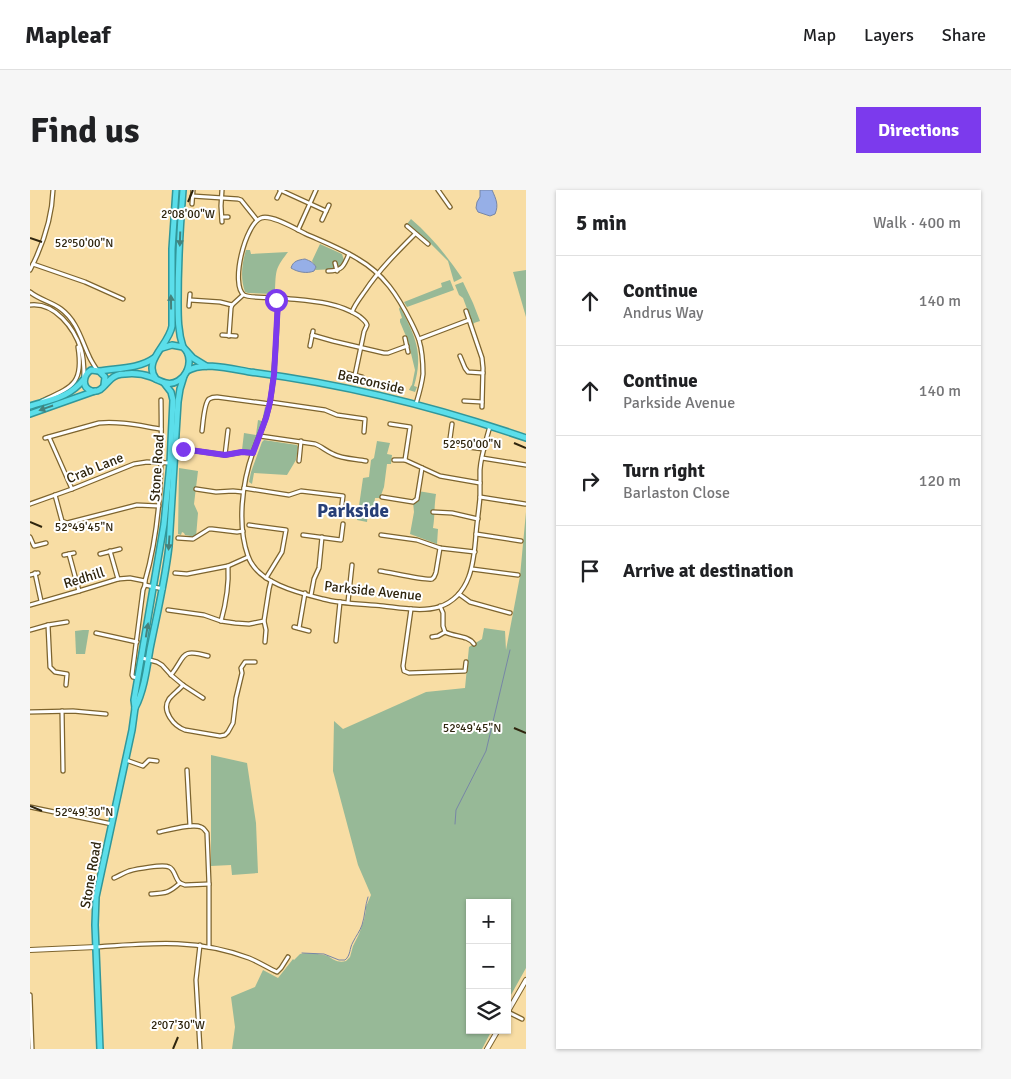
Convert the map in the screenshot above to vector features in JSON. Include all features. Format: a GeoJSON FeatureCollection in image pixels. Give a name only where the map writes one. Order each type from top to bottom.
{"type":"FeatureCollection","features":[{"type":"Feature","properties":{"kind":"highway"},"geometry":{"type":"LineString","coordinates":[[156,379],[152,370],[152,362],[170,335],[172,326],[172,249],[176,190]]}},
{"type":"Feature","properties":{"kind":"highway"},"geometry":{"type":"LineString","coordinates":[[30,414],[102,388],[112,378],[122,374],[135,373],[170,384],[186,374],[190,363],[187,352],[183,347],[179,329],[178,290],[183,190]]}},
{"type":"Feature","properties":{"kind":"highway"},"geometry":{"type":"LineString","coordinates":[[162,349],[165,346],[172,345],[183,347]]}},
{"type":"Feature","properties":{"kind":"highway","name":"Beaconside"},"geometry":{"type":"LineString","coordinates":[[187,352],[206,366]]}},
{"type":"Feature","properties":{"kind":"highway"},"geometry":{"type":"LineString","coordinates":[[30,406],[66,395],[75,390],[89,371],[125,368],[145,363],[155,357]]}},
{"type":"Feature","properties":{"kind":"highway","name":"Beaconside"},"geometry":{"type":"LineString","coordinates":[[186,374],[195,367],[206,366],[341,386],[416,404],[526,438]]}},
{"type":"Feature","properties":{"kind":"highway"},"geometry":{"type":"LineString","coordinates":[[98,370],[105,377],[104,385]]}},
{"type":"Feature","properties":{"kind":"highway","name":"Stone Road"},"geometry":{"type":"LineString","coordinates":[[100,1049],[95,925],[96,897],[125,760],[135,708],[134,700],[163,589],[169,546],[178,402],[180,389],[186,374]]}},
{"type":"Feature","properties":{"kind":"highway"},"geometry":{"type":"LineString","coordinates":[[84,378],[86,387],[95,391]]}},
{"type":"Feature","properties":{"kind":"highway","name":"Stone Road"},"geometry":{"type":"LineString","coordinates":[[135,708],[139,702],[164,524],[170,463],[172,395],[164,383]]}},
{"type":"Feature","properties":{"kind":"street"},"geometry":{"type":"LineString","coordinates":[[52,190],[46,229],[31,269],[85,282],[123,298]]}},
{"type":"Feature","properties":{"kind":"street"},"geometry":{"type":"LineString","coordinates":[[192,204],[193,190]]}},
{"type":"Feature","properties":{"kind":"street"},"geometry":{"type":"LineString","coordinates":[[222,190],[222,222]]}},
{"type":"Feature","properties":{"kind":"street"},"geometry":{"type":"LineString","coordinates":[[277,198],[281,190],[326,212]]}},
{"type":"Feature","properties":{"kind":"street"},"geometry":{"type":"LineString","coordinates":[[298,230],[316,190]]}},
{"type":"Feature","properties":{"kind":"street"},"geometry":{"type":"LineString","coordinates":[[438,190],[450,207]]}},
{"type":"Feature","properties":{"kind":"street"},"geometry":{"type":"LineString","coordinates":[[192,196],[241,200],[257,220]]}},
{"type":"Feature","properties":{"kind":"street"},"geometry":{"type":"LineString","coordinates":[[322,220],[329,205]]}},
{"type":"Feature","properties":{"kind":"street"},"geometry":{"type":"LineString","coordinates":[[222,217],[228,217]]}},
{"type":"Feature","properties":{"kind":"street"},"geometry":{"type":"LineString","coordinates":[[281,298],[278,301],[274,298],[248,296],[243,294],[240,288],[240,257],[250,230],[257,220],[261,218],[268,217],[350,254],[378,273],[394,291],[419,339],[422,352],[422,376],[416,404]]}},
{"type":"Feature","properties":{"kind":"street"},"geometry":{"type":"LineString","coordinates":[[407,226],[428,244]]}},
{"type":"Feature","properties":{"kind":"street"},"geometry":{"type":"LineString","coordinates":[[352,312],[372,280],[416,234]]}},
{"type":"Feature","properties":{"kind":"street"},"geometry":{"type":"LineString","coordinates":[[328,271],[337,271],[344,265],[350,254]]}},
{"type":"Feature","properties":{"kind":"street"},"geometry":{"type":"LineString","coordinates":[[335,263],[337,271]]}},
{"type":"Feature","properties":{"kind":"street"},"geometry":{"type":"LineString","coordinates":[[30,293],[31,302],[44,306],[59,315],[66,321],[74,333],[83,361],[84,378]]}},
{"type":"Feature","properties":{"kind":"street"},"geometry":{"type":"LineString","coordinates":[[30,293],[53,304],[67,314],[80,333],[90,359],[98,370]]}},
{"type":"Feature","properties":{"kind":"street"},"geometry":{"type":"LineString","coordinates":[[190,294],[190,306]]}},
{"type":"Feature","properties":{"kind":"street"},"geometry":{"type":"LineString","coordinates":[[229,336],[232,305],[243,294]]}},
{"type":"Feature","properties":{"kind":"street"},"geometry":{"type":"LineString","coordinates":[[274,298],[278,294],[281,295],[281,298],[316,301],[336,306],[352,312],[367,323],[355,375]]}},
{"type":"Feature","properties":{"kind":"street"},"geometry":{"type":"LineString","coordinates":[[190,300],[220,302],[232,305]]}},
{"type":"Feature","properties":{"kind":"street","name":"Parkside Avenue"},"geometry":{"type":"LineString","coordinates":[[278,301],[273,354],[274,375],[270,403],[247,471],[244,490],[243,531],[248,557],[256,570],[272,582],[325,599],[411,609],[440,606],[450,601],[459,594],[468,580],[472,568],[475,552],[482,458],[490,426]]}},
{"type":"Feature","properties":{"kind":"street"},"geometry":{"type":"LineString","coordinates":[[466,311],[482,358],[482,406]]}},
{"type":"Feature","properties":{"kind":"street"},"geometry":{"type":"LineString","coordinates":[[419,339],[468,320]]}},
{"type":"Feature","properties":{"kind":"street"},"geometry":{"type":"LineString","coordinates":[[310,346],[313,333],[333,341],[384,353],[407,346]]}},
{"type":"Feature","properties":{"kind":"street"},"geometry":{"type":"LineString","coordinates":[[222,335],[236,336]]}},
{"type":"Feature","properties":{"kind":"street"},"geometry":{"type":"LineString","coordinates":[[405,338],[408,352]]}},
{"type":"Feature","properties":{"kind":"street"},"geometry":{"type":"LineString","coordinates":[[30,406],[68,388],[74,383],[80,360],[77,341]]}},
{"type":"Feature","properties":{"kind":"street"},"geometry":{"type":"LineString","coordinates":[[460,356],[468,372],[483,374]]}},
{"type":"Feature","properties":{"kind":"street"},"geometry":{"type":"LineString","coordinates":[[458,367],[464,365]]}},
{"type":"Feature","properties":{"kind":"street"},"geometry":{"type":"LineString","coordinates":[[341,372],[362,377]]}},
{"type":"Feature","properties":{"kind":"street"},"geometry":{"type":"LineString","coordinates":[[204,429],[206,405],[209,399],[217,397],[325,410],[336,415],[365,419]]}},
{"type":"Feature","properties":{"kind":"street","name":"Stone Road"},"geometry":{"type":"LineString","coordinates":[[139,678],[132,675],[143,590],[152,552],[161,491],[161,400]]}},
{"type":"Feature","properties":{"kind":"street"},"geometry":{"type":"LineString","coordinates":[[464,401],[482,402]]}},
{"type":"Feature","properties":{"kind":"street"},"geometry":{"type":"LineString","coordinates":[[364,432],[366,414]]}},
{"type":"Feature","properties":{"kind":"street"},"geometry":{"type":"LineString","coordinates":[[72,489],[47,438],[99,424],[116,422],[161,429]]}},
{"type":"Feature","properties":{"kind":"street"},"geometry":{"type":"LineString","coordinates":[[390,424],[410,427],[405,460]]}},
{"type":"Feature","properties":{"kind":"street"},"geometry":{"type":"LineString","coordinates":[[449,446],[452,424]]}},
{"type":"Feature","properties":{"kind":"street"},"geometry":{"type":"LineString","coordinates":[[225,455],[228,430]]}},
{"type":"Feature","properties":{"kind":"street"},"geometry":{"type":"LineString","coordinates":[[260,436],[314,444],[338,456],[366,461]]}},
{"type":"Feature","properties":{"kind":"street"},"geometry":{"type":"LineString","coordinates":[[449,441],[468,447],[484,449]]}},
{"type":"Feature","properties":{"kind":"street"},"geometry":{"type":"LineString","coordinates":[[299,461],[301,442]]}},
{"type":"Feature","properties":{"kind":"street"},"geometry":{"type":"LineString","coordinates":[[183,449],[225,455],[242,452],[253,453]]}},
{"type":"Feature","properties":{"kind":"street"},"geometry":{"type":"LineString","coordinates":[[482,458],[526,465]]}},
{"type":"Feature","properties":{"kind":"street"},"geometry":{"type":"LineString","coordinates":[[394,460],[405,460],[440,476],[480,483]]}},
{"type":"Feature","properties":{"kind":"street","name":"Crab Lane"},"geometry":{"type":"LineString","coordinates":[[30,504],[55,496],[134,464],[147,462],[170,463]]}},
{"type":"Feature","properties":{"kind":"street"},"geometry":{"type":"LineString","coordinates":[[382,497],[413,502],[417,499],[422,468]]}},
{"type":"Feature","properties":{"kind":"street"},"geometry":{"type":"LineString","coordinates":[[196,489],[216,492],[244,490],[289,495],[301,491],[343,496],[341,512]]}},
{"type":"Feature","properties":{"kind":"street"},"geometry":{"type":"LineString","coordinates":[[55,496],[62,521],[67,523],[137,505],[159,506]]}},
{"type":"Feature","properties":{"kind":"street"},"geometry":{"type":"LineString","coordinates":[[480,497],[525,504]]}},
{"type":"Feature","properties":{"kind":"street"},"geometry":{"type":"LineString","coordinates":[[433,512],[452,513],[478,519]]}},
{"type":"Feature","properties":{"kind":"street"},"geometry":{"type":"LineString","coordinates":[[303,535],[341,540],[343,524]]}},
{"type":"Feature","properties":{"kind":"street"},"geometry":{"type":"LineString","coordinates":[[249,525],[286,530],[282,552],[266,578]]}},
{"type":"Feature","properties":{"kind":"street"},"geometry":{"type":"LineString","coordinates":[[178,538],[193,539],[209,529],[243,531]]}},
{"type":"Feature","properties":{"kind":"street"},"geometry":{"type":"LineString","coordinates":[[476,534],[521,541]]}},
{"type":"Feature","properties":{"kind":"street"},"geometry":{"type":"LineString","coordinates":[[381,535],[417,540],[440,548],[475,552]]}},
{"type":"Feature","properties":{"kind":"street"},"geometry":{"type":"LineString","coordinates":[[30,537],[34,546],[46,543]]}},
{"type":"Feature","properties":{"kind":"street"},"geometry":{"type":"LineString","coordinates":[[311,595],[314,579],[319,568],[322,538]]}},
{"type":"Feature","properties":{"kind":"street"},"geometry":{"type":"LineString","coordinates":[[380,571],[422,579],[432,579],[435,576],[440,548]]}},
{"type":"Feature","properties":{"kind":"street"},"geometry":{"type":"LineString","coordinates":[[100,554],[120,549]]}},
{"type":"Feature","properties":{"kind":"street"},"geometry":{"type":"LineString","coordinates":[[110,551],[118,579]]}},
{"type":"Feature","properties":{"kind":"street"},"geometry":{"type":"LineString","coordinates":[[64,555],[72,554],[79,591]]}},
{"type":"Feature","properties":{"kind":"street"},"geometry":{"type":"LineString","coordinates":[[175,573],[187,574],[228,566],[248,557]]}},
{"type":"Feature","properties":{"kind":"street"},"geometry":{"type":"LineString","coordinates":[[348,602],[352,565]]}},
{"type":"Feature","properties":{"kind":"street"},"geometry":{"type":"LineString","coordinates":[[221,621],[228,581],[228,566]]}},
{"type":"Feature","properties":{"kind":"street"},"geometry":{"type":"LineString","coordinates":[[472,568],[518,576]]}},
{"type":"Feature","properties":{"kind":"street"},"geometry":{"type":"LineString","coordinates":[[34,574],[41,602]]}},
{"type":"Feature","properties":{"kind":"street","name":"Redhill"},"geometry":{"type":"LineString","coordinates":[[30,605],[118,579],[130,578],[145,581]]}},
{"type":"Feature","properties":{"kind":"street"},"geometry":{"type":"LineString","coordinates":[[265,642],[266,630],[264,621],[269,589],[272,582]]}},
{"type":"Feature","properties":{"kind":"street"},"geometry":{"type":"LineString","coordinates":[[145,586],[163,589]]}},
{"type":"Feature","properties":{"kind":"street"},"geometry":{"type":"LineString","coordinates":[[305,594],[296,628],[309,630]]}},
{"type":"Feature","properties":{"kind":"street"},"geometry":{"type":"LineString","coordinates":[[459,594],[475,604],[510,613]]}},
{"type":"Feature","properties":{"kind":"street"},"geometry":{"type":"LineString","coordinates":[[336,641],[340,601]]}},
{"type":"Feature","properties":{"kind":"street"},"geometry":{"type":"LineString","coordinates":[[440,606],[443,613],[445,632],[472,640],[474,644]]}},
{"type":"Feature","properties":{"kind":"street"},"geometry":{"type":"LineString","coordinates":[[411,609],[402,666],[404,671],[409,673],[465,671],[466,662]]}},
{"type":"Feature","properties":{"kind":"street"},"geometry":{"type":"LineString","coordinates":[[168,610],[204,614],[221,621],[249,624],[264,621]]}},
{"type":"Feature","properties":{"kind":"street"},"geometry":{"type":"LineString","coordinates":[[30,630],[67,622]]}},
{"type":"Feature","properties":{"kind":"street"},"geometry":{"type":"LineString","coordinates":[[48,625],[50,667],[55,672],[67,674],[66,685]]}},
{"type":"Feature","properties":{"kind":"street"},"geometry":{"type":"LineString","coordinates":[[432,637],[445,632]]}},
{"type":"Feature","properties":{"kind":"street"},"geometry":{"type":"LineString","coordinates":[[96,633],[137,642]]}},
{"type":"Feature","properties":{"kind":"street"},"geometry":{"type":"LineString","coordinates":[[171,675],[186,654],[194,652],[208,656]]}},
{"type":"Feature","properties":{"kind":"street"},"geometry":{"type":"LineString","coordinates":[[145,659],[162,664],[171,675],[203,698]]}},
{"type":"Feature","properties":{"kind":"street"},"geometry":{"type":"LineString","coordinates":[[184,685],[168,700],[166,709],[172,721],[185,730],[220,736],[225,735],[233,723],[242,673],[241,668],[245,662],[255,662]]}},
{"type":"Feature","properties":{"kind":"street"},"geometry":{"type":"LineString","coordinates":[[30,712],[62,711],[106,714]]}},
{"type":"Feature","properties":{"kind":"street"},"geometry":{"type":"LineString","coordinates":[[62,711],[63,771]]}},
{"type":"Feature","properties":{"kind":"street"},"geometry":{"type":"LineString","coordinates":[[125,760],[143,766],[149,760],[157,761]]}},
{"type":"Feature","properties":{"kind":"street"},"geometry":{"type":"LineString","coordinates":[[188,770],[190,826]]}},
{"type":"Feature","properties":{"kind":"street"},"geometry":{"type":"LineString","coordinates":[[30,807],[112,824]]}},
{"type":"Feature","properties":{"kind":"street"},"geometry":{"type":"LineString","coordinates":[[159,832],[190,826],[202,827],[207,832],[210,947]]}},
{"type":"Feature","properties":{"kind":"street"},"geometry":{"type":"LineString","coordinates":[[114,878],[137,869],[164,866],[172,869],[176,879],[185,885],[209,884]]}},
{"type":"Feature","properties":{"kind":"street"},"geometry":{"type":"LineString","coordinates":[[151,894],[171,891],[180,883]]}},
{"type":"Feature","properties":{"kind":"street"},"geometry":{"type":"LineString","coordinates":[[30,950],[156,943],[200,945],[250,959],[277,972],[288,957]]}},
{"type":"Feature","properties":{"kind":"street"},"geometry":{"type":"LineString","coordinates":[[200,945],[196,980],[200,1049]]}},
{"type":"Feature","properties":{"kind":"street"},"geometry":{"type":"LineString","coordinates":[[511,1007],[526,980]]}},
{"type":"Feature","properties":{"kind":"street"},"geometry":{"type":"LineString","coordinates":[[30,995],[32,1049]]}},
{"type":"Feature","properties":{"kind":"street"},"geometry":{"type":"LineString","coordinates":[[511,1014],[520,1018],[521,1012]]}},
{"type":"Feature","properties":{"kind":"street"},"geometry":{"type":"LineString","coordinates":[[487,1049],[496,1034]]}},
{"type":"Feature","properties":{"kind":"green space"},"geometry":{"type":"Polygon","coordinates":[[[411,219],[451,262],[462,278],[454,282],[448,261],[407,224],[411,219]]]}},
{"type":"Feature","properties":{"kind":"green space"},"geometry":{"type":"Polygon","coordinates":[[[320,244],[342,254],[344,260],[340,267],[315,270],[316,267],[312,261],[320,244]]]}},
{"type":"Feature","properties":{"kind":"green space"},"geometry":{"type":"Polygon","coordinates":[[[246,250],[250,250],[251,254],[288,252],[277,270],[275,291],[272,294],[245,292],[242,271],[246,250]]]}},
{"type":"Feature","properties":{"kind":"green space"},"geometry":{"type":"Polygon","coordinates":[[[526,270],[526,317],[513,272],[526,270]]]}},
{"type":"Feature","properties":{"kind":"green space"},"geometry":{"type":"Polygon","coordinates":[[[450,280],[454,290],[407,307],[404,302],[442,287],[441,283],[450,280]]]}},
{"type":"Feature","properties":{"kind":"green space"},"geometry":{"type":"Polygon","coordinates":[[[463,282],[480,321],[473,325],[463,298],[459,295],[455,285],[463,282]]]}},
{"type":"Feature","properties":{"kind":"green space"},"geometry":{"type":"Polygon","coordinates":[[[400,307],[414,336],[418,354],[417,375],[414,386],[417,387],[415,392],[409,390],[415,370],[408,341],[400,322],[402,318],[400,307]]]}},
{"type":"Feature","properties":{"kind":"green space"},"geometry":{"type":"Polygon","coordinates":[[[265,407],[267,407],[264,424],[252,450],[242,450],[244,433],[256,435],[258,420],[262,421],[265,407]]]}},
{"type":"Feature","properties":{"kind":"green space"},"geometry":{"type":"Polygon","coordinates":[[[264,440],[297,445],[296,460],[287,475],[254,473],[252,484],[249,482],[251,472],[264,440]]]}},
{"type":"Feature","properties":{"kind":"green space"},"geometry":{"type":"Polygon","coordinates":[[[377,441],[390,443],[387,454],[392,455],[391,464],[387,464],[384,487],[380,498],[375,498],[373,513],[368,513],[367,522],[357,520],[363,478],[369,477],[371,460],[374,458],[377,441]]]}},
{"type":"Feature","properties":{"kind":"green space"},"geometry":{"type":"Polygon","coordinates":[[[179,468],[198,471],[194,504],[198,513],[196,537],[185,535],[182,532],[181,535],[178,534],[179,468]]]}},
{"type":"Feature","properties":{"kind":"green space"},"geometry":{"type":"Polygon","coordinates":[[[418,491],[436,494],[433,528],[438,529],[437,544],[410,534],[414,512],[413,502],[417,499],[418,491]]]}},
{"type":"Feature","properties":{"kind":"green space"},"geometry":{"type":"Polygon","coordinates":[[[526,512],[526,968],[511,995],[511,899],[466,899],[466,1034],[490,1034],[482,1049],[232,1049],[235,1027],[231,997],[255,987],[263,970],[278,978],[293,959],[302,953],[328,956],[334,960],[346,961],[350,957],[364,920],[365,909],[371,895],[358,865],[333,771],[334,721],[343,729],[426,692],[465,688],[469,647],[482,639],[484,628],[505,631],[506,650],[520,576],[526,512]]]}},
{"type":"Feature","properties":{"kind":"green space"},"geometry":{"type":"Polygon","coordinates":[[[89,630],[85,654],[76,654],[75,631],[89,630]]]}},
{"type":"Feature","properties":{"kind":"green space"},"geometry":{"type":"Polygon","coordinates":[[[211,755],[247,763],[256,823],[258,873],[232,875],[231,865],[211,866],[211,755]]]}},
{"type":"Feature","properties":{"kind":"water"},"geometry":{"type":"Polygon","coordinates":[[[480,190],[492,190],[497,205],[495,214],[490,216],[478,212],[476,208],[480,197],[480,190]]]}},
{"type":"Feature","properties":{"kind":"water"},"geometry":{"type":"Polygon","coordinates":[[[305,259],[315,265],[314,271],[302,272],[291,268],[296,261],[305,259]]]}},
{"type":"Feature","properties":{"kind":"waterway"},"geometry":{"type":"LineString","coordinates":[[455,824],[456,810],[486,751],[510,650]]}},
{"type":"Feature","properties":{"kind":"waterway"},"geometry":{"type":"LineString","coordinates":[[302,953],[324,954],[339,960],[345,960],[362,925],[368,897]]}},
{"type":"Feature","properties":{"kind":"district","name":"Parkside"},"geometry":{"type":"Point","coordinates":[353,511]}},
{"type":"Feature","properties":{"kind":"route"},"geometry":{"type":"LineString","coordinates":[[183,449],[225,455],[242,452],[253,453],[270,402],[274,375],[278,301],[276,300]]}}]}
